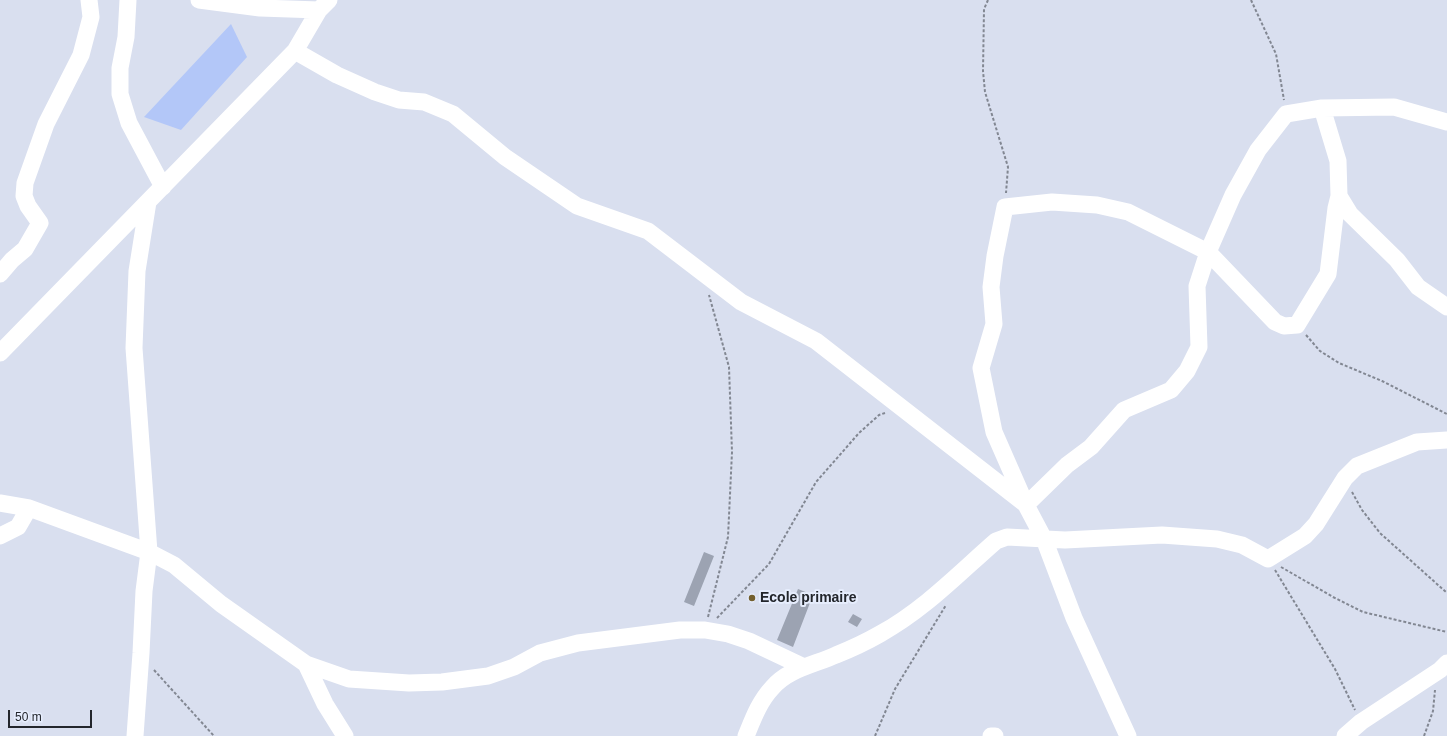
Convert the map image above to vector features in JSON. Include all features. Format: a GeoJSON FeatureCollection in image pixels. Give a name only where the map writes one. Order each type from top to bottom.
{"type":"FeatureCollection","features":[{"type":"Feature","properties":{"kind":"street"},"geometry":{"type":"LineString","coordinates":[[0,274],[12,260],[25,249],[40,223],[28,206],[24,196],[25,183],[46,124],[82,55],[91,17],[89,0]]}},
{"type":"Feature","properties":{"kind":"street"},"geometry":{"type":"LineString","coordinates":[[128,0],[126,36],[120,68],[120,94],[129,123],[163,187]]}},
{"type":"Feature","properties":{"kind":"street"},"geometry":{"type":"LineString","coordinates":[[199,0],[260,8],[324,5]]}},
{"type":"Feature","properties":{"kind":"street"},"geometry":{"type":"LineString","coordinates":[[0,353],[295,51],[324,5]]}},
{"type":"Feature","properties":{"kind":"street"},"geometry":{"type":"LineString","coordinates":[[295,51],[338,75],[375,92],[399,100],[424,102],[453,114],[505,158],[577,206],[648,231],[742,302],[816,341],[901,409],[1026,504]]}},
{"type":"Feature","properties":{"kind":"street"},"geometry":{"type":"LineString","coordinates":[[1026,504],[1091,446],[1124,410],[1172,390],[1187,371],[1199,347],[1197,286],[1208,252],[1233,194],[1258,150],[1286,114],[1322,108],[1394,107],[1447,122]]}},
{"type":"Feature","properties":{"kind":"street"},"geometry":{"type":"LineString","coordinates":[[1128,736],[1074,618],[1044,539],[1026,504],[994,432],[982,368],[994,324],[991,287],[995,256],[1005,206],[1052,202],[1097,205],[1128,212],[1208,252],[1275,322],[1284,326],[1297,326],[1328,274],[1336,208],[1339,196],[1338,161],[1322,108]]}},
{"type":"Feature","properties":{"kind":"street"},"geometry":{"type":"LineString","coordinates":[[1339,196],[1350,214],[1397,260],[1418,287],[1447,307]]}},
{"type":"Feature","properties":{"kind":"street"},"geometry":{"type":"LineString","coordinates":[[135,736],[142,653],[144,591],[149,552],[134,348],[137,271],[148,202]]}},
{"type":"Feature","properties":{"kind":"street"},"geometry":{"type":"LineString","coordinates":[[746,736],[756,711],[772,688],[785,676],[804,666],[835,656],[880,634],[930,601],[996,541],[1007,537],[1065,540],[1162,535],[1217,538],[1242,545],[1268,559],[1305,536],[1316,524],[1345,478],[1357,466],[1417,442],[1447,440]]}},
{"type":"Feature","properties":{"kind":"street"},"geometry":{"type":"LineString","coordinates":[[0,503],[29,508],[149,552],[174,565],[220,604],[306,664],[349,679],[409,683],[442,682],[488,676],[514,667],[540,653],[578,643],[680,630],[705,630],[728,634],[749,641],[804,666]]}},
{"type":"Feature","properties":{"kind":"street"},"geometry":{"type":"LineString","coordinates":[[0,536],[18,527],[29,508]]}},
{"type":"Feature","properties":{"kind":"street"},"geometry":{"type":"LineString","coordinates":[[306,664],[325,704],[345,736]]}},
{"type":"Feature","properties":{"kind":"street"},"geometry":{"type":"LineString","coordinates":[[1345,736],[1361,722],[1444,666]]}},
{"type":"Feature","properties":{"kind":"path"},"geometry":{"type":"LineString","coordinates":[[988,0],[984,9],[983,71],[985,92],[1008,167],[1005,206]]}},
{"type":"Feature","properties":{"kind":"path"},"geometry":{"type":"LineString","coordinates":[[1251,0],[1276,54],[1286,114]]}},
{"type":"Feature","properties":{"kind":"path"},"geometry":{"type":"LineString","coordinates":[[705,630],[728,537],[732,452],[729,367],[708,294]]}},
{"type":"Feature","properties":{"kind":"path"},"geometry":{"type":"LineString","coordinates":[[1297,326],[1320,351],[1338,363],[1382,382],[1447,414]]}},
{"type":"Feature","properties":{"kind":"path"},"geometry":{"type":"LineString","coordinates":[[705,630],[769,564],[816,482],[859,433],[880,415],[901,409]]}},
{"type":"Feature","properties":{"kind":"path"},"geometry":{"type":"LineString","coordinates":[[1345,478],[1362,510],[1380,533],[1447,594]]}},
{"type":"Feature","properties":{"kind":"path"},"geometry":{"type":"LineString","coordinates":[[1268,559],[1333,597],[1363,612],[1447,632]]}},
{"type":"Feature","properties":{"kind":"path"},"geometry":{"type":"LineString","coordinates":[[1268,559],[1335,669],[1361,722]]}},
{"type":"Feature","properties":{"kind":"path"},"geometry":{"type":"LineString","coordinates":[[875,736],[895,689],[947,604]]}},
{"type":"Feature","properties":{"kind":"path"},"geometry":{"type":"LineString","coordinates":[[142,653],[158,675],[214,736]]}},
{"type":"Feature","properties":{"kind":"path"},"geometry":{"type":"LineString","coordinates":[[1424,736],[1433,711],[1444,666]]}},
{"type":"Feature","properties":{"kind":"shaded area"},"geometry":{"type":"Polygon","coordinates":[[[231,24],[247,57],[181,130],[144,117],[231,24]]]}},
{"type":"Feature","properties":{"kind":"building"},"geometry":{"type":"Polygon","coordinates":[[[704,552],[714,556],[694,606],[684,602],[704,552]]]}},
{"type":"Feature","properties":{"kind":"building"},"geometry":{"type":"Polygon","coordinates":[[[798,589],[813,595],[793,647],[777,640],[798,589]]]}},
{"type":"Feature","properties":{"kind":"building"},"geometry":{"type":"Polygon","coordinates":[[[853,614],[862,619],[857,627],[848,622],[853,614]]]}},
{"type":"Feature","properties":{"kind":"place","name":"Ecole primaire"},"geometry":{"type":"Point","coordinates":[752,598]}}]}
